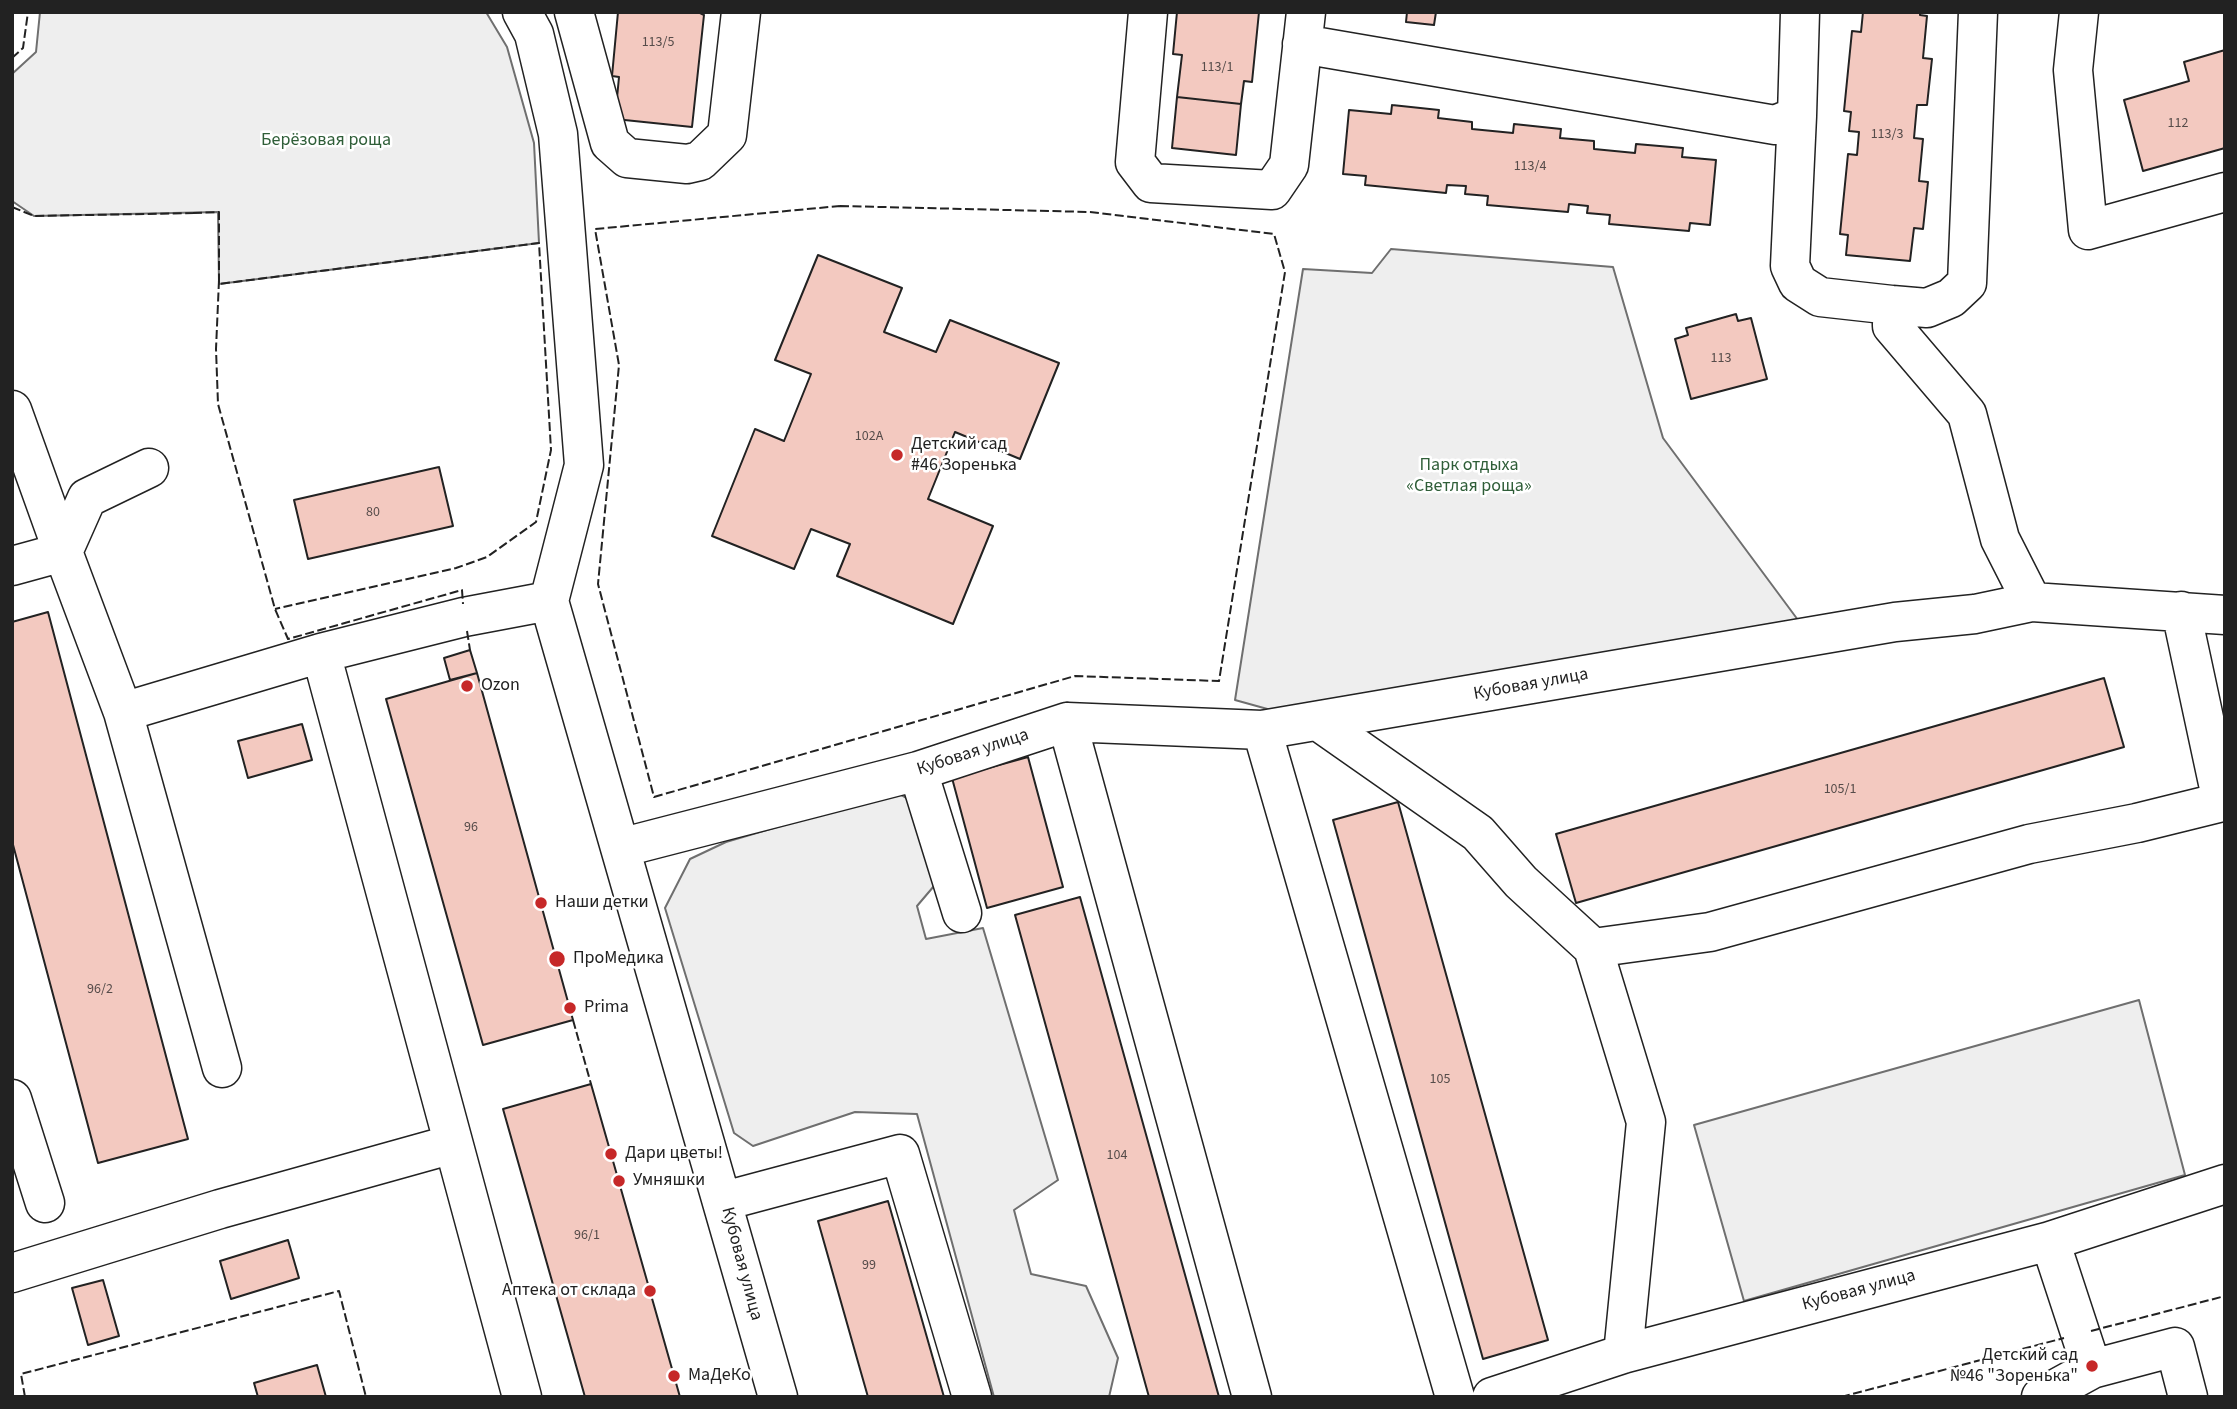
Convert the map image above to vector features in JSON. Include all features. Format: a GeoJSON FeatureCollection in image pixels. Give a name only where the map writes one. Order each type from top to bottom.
{"type":"FeatureCollection","features":[{"type":"Feature","properties":{"kind":"street"},"geometry":{"type":"LineString","coordinates":[[522,12],[534,34],[558,134],[584,465],[549,601],[620,848]]}},
{"type":"Feature","properties":{"kind":"street"},"geometry":{"type":"LineString","coordinates":[[575,12],[610,143],[627,158],[687,164],[700,161],[727,135],[741,12]]}},
{"type":"Feature","properties":{"kind":"street"},"geometry":{"type":"LineString","coordinates":[[1148,12],[1135,162],[1151,183],[1272,190],[1289,165],[1304,28],[1775,125],[1797,116]]}},
{"type":"Feature","properties":{"kind":"street"},"geometry":{"type":"LineString","coordinates":[[1800,12],[1790,266],[1798,283],[1821,297],[1927,308],[1951,298],[1966,283],[1978,12]]}},
{"type":"Feature","properties":{"kind":"street"},"geometry":{"type":"LineString","coordinates":[[2079,12],[2073,70],[2088,230],[2225,192]]}},
{"type":"Feature","properties":{"kind":"street"},"geometry":{"type":"LineString","coordinates":[[1892,305],[1892,326],[1967,414],[2000,539],[2032,602]]}},
{"type":"Feature","properties":{"kind":"street"},"geometry":{"type":"LineString","coordinates":[[12,410],[123,712],[222,1068]]}},
{"type":"Feature","properties":{"kind":"street"},"geometry":{"type":"LineString","coordinates":[[63,552],[87,498],[149,468]]}},
{"type":"Feature","properties":{"kind":"street"},"geometry":{"type":"LineString","coordinates":[[12,566],[63,552]]}},
{"type":"Feature","properties":{"kind":"street"},"geometry":{"type":"LineString","coordinates":[[123,712],[321,653],[464,617],[549,601]]}},
{"type":"Feature","properties":{"kind":"street","name":"Кубовая улица"},"geometry":{"type":"LineString","coordinates":[[778,1397],[724,1201],[620,848],[918,771],[1068,722],[1262,730],[1895,622],[1975,614],[2032,602],[2225,615]]}},
{"type":"Feature","properties":{"kind":"street"},"geometry":{"type":"LineString","coordinates":[[1593,948],[1710,932],[2029,844],[2137,823],[2222,802],[2181,611]]}},
{"type":"Feature","properties":{"kind":"street"},"geometry":{"type":"LineString","coordinates":[[321,653],[522,1397]]}},
{"type":"Feature","properties":{"kind":"street"},"geometry":{"type":"LineString","coordinates":[[1068,722],[1252,1397]]}},
{"type":"Feature","properties":{"kind":"street"},"geometry":{"type":"LineString","coordinates":[[1318,722],[1478,833],[1521,882],[1593,948],[1646,1122],[1623,1354]]}},
{"type":"Feature","properties":{"kind":"street"},"geometry":{"type":"LineString","coordinates":[[1262,730],[1455,1397]]}},
{"type":"Feature","properties":{"kind":"street"},"geometry":{"type":"LineString","coordinates":[[918,771],[962,913]]}},
{"type":"Feature","properties":{"kind":"street"},"geometry":{"type":"LineString","coordinates":[[12,1099],[45,1203]]}},
{"type":"Feature","properties":{"kind":"street"},"geometry":{"type":"LineString","coordinates":[[12,1273],[207,1213],[453,1144]]}},
{"type":"Feature","properties":{"kind":"street"},"geometry":{"type":"LineString","coordinates":[[724,1201],[900,1154],[972,1397]]}},
{"type":"Feature","properties":{"kind":"street","name":"Кубовая улица"},"geometry":{"type":"LineString","coordinates":[[1492,1397],[1623,1354],[2050,1241],[2225,1184]]}},
{"type":"Feature","properties":{"kind":"street"},"geometry":{"type":"LineString","coordinates":[[2050,1241],[2092,1368]]}},
{"type":"Feature","properties":{"kind":"street"},"geometry":{"type":"LineString","coordinates":[[2041,1397],[2092,1368],[2175,1347],[2188,1397]]}},
{"type":"Feature","properties":{"kind":"green space","name":"Берёзовая роща"},"geometry":{"type":"Polygon","coordinates":[[[40,12],[486,12],[507,47],[534,143],[539,243],[219,284],[218,212],[34,216],[12,201],[12,74],[36,52],[40,12]]]}},
{"type":"Feature","properties":{"kind":"green space","name":"Парк отдыха «Светлая роща»"},"geometry":{"type":"Polygon","coordinates":[[[1391,249],[1613,267],[1663,438],[1798,620],[1271,710],[1235,700],[1303,269],[1372,273],[1391,249]]]}},
{"type":"Feature","properties":{"kind":"green space"},"geometry":{"type":"Polygon","coordinates":[[[896,792],[918,805],[934,886],[917,906],[926,939],[983,928],[1058,1180],[1014,1210],[1031,1274],[1086,1286],[1118,1358],[1109,1397],[994,1397],[917,1114],[855,1112],[753,1146],[734,1133],[665,908],[690,859],[726,842],[896,792]]]}},
{"type":"Feature","properties":{"kind":"green space"},"geometry":{"type":"Polygon","coordinates":[[[2139,1000],[2185,1175],[1744,1301],[1694,1125],[2139,1000]]]}},
{"type":"Feature","properties":{"kind":"building"},"geometry":{"type":"Polygon","coordinates":[[[618,12],[698,12],[704,15],[692,127],[615,119],[619,77],[612,76],[618,12]]]}},
{"type":"Feature","properties":{"kind":"building"},"geometry":{"type":"Polygon","coordinates":[[[1177,12],[1259,12],[1252,82],[1244,81],[1241,104],[1177,97],[1182,55],[1173,54],[1177,12]]]}},
{"type":"Feature","properties":{"kind":"building"},"geometry":{"type":"Polygon","coordinates":[[[1407,12],[1436,12],[1434,25],[1406,22],[1407,12]]]}},
{"type":"Feature","properties":{"kind":"building"},"geometry":{"type":"Polygon","coordinates":[[[1863,12],[1920,12],[1920,15],[1927,16],[1923,58],[1932,59],[1927,105],[1917,105],[1914,138],[1923,139],[1919,181],[1928,182],[1923,229],[1914,228],[1910,261],[1846,255],[1848,235],[1840,234],[1848,154],[1857,155],[1859,132],[1849,131],[1851,112],[1844,111],[1852,31],[1861,32],[1863,12]]]}},
{"type":"Feature","properties":{"kind":"building"},"geometry":{"type":"Polygon","coordinates":[[[2225,50],[2225,148],[2143,171],[2124,100],[2189,81],[2184,62],[2225,50]]]}},
{"type":"Feature","properties":{"kind":"building"},"geometry":{"type":"Polygon","coordinates":[[[1177,97],[1241,104],[1236,155],[1172,148],[1177,97]]]}},
{"type":"Feature","properties":{"kind":"building"},"geometry":{"type":"Polygon","coordinates":[[[1392,105],[1439,110],[1438,118],[1472,122],[1472,129],[1513,133],[1514,124],[1561,129],[1560,138],[1594,141],[1594,149],[1635,153],[1636,144],[1683,148],[1682,157],[1716,160],[1710,225],[1690,223],[1689,231],[1609,224],[1610,215],[1587,213],[1588,206],[1569,204],[1568,212],[1487,205],[1488,196],[1465,194],[1466,186],[1447,185],[1446,193],[1365,185],[1366,176],[1343,174],[1349,110],[1391,114],[1392,105]]]}},
{"type":"Feature","properties":{"kind":"building"},"geometry":{"type":"Polygon","coordinates":[[[818,255],[902,288],[884,332],[936,352],[950,320],[1059,363],[1020,459],[955,432],[928,499],[993,526],[953,624],[837,576],[850,544],[811,529],[794,569],[712,536],[755,429],[784,441],[811,374],[775,360],[818,255]]]}},
{"type":"Feature","properties":{"kind":"building"},"geometry":{"type":"Polygon","coordinates":[[[1736,314],[1738,321],[1751,318],[1767,379],[1691,399],[1675,339],[1688,335],[1686,328],[1736,314]]]}},
{"type":"Feature","properties":{"kind":"building"},"geometry":{"type":"Polygon","coordinates":[[[439,467],[453,526],[308,559],[294,500],[439,467]]]}},
{"type":"Feature","properties":{"kind":"building"},"geometry":{"type":"Polygon","coordinates":[[[48,612],[188,1139],[98,1163],[12,841],[12,622],[48,612]]]}},
{"type":"Feature","properties":{"kind":"building"},"geometry":{"type":"Polygon","coordinates":[[[470,650],[477,673],[450,680],[444,658],[470,650]]]}},
{"type":"Feature","properties":{"kind":"building"},"geometry":{"type":"Polygon","coordinates":[[[477,673],[573,1020],[483,1045],[386,699],[477,673]]]}},
{"type":"Feature","properties":{"kind":"building"},"geometry":{"type":"Polygon","coordinates":[[[2104,678],[2124,747],[1576,903],[1556,834],[2104,678]]]}},
{"type":"Feature","properties":{"kind":"building"},"geometry":{"type":"Polygon","coordinates":[[[302,724],[312,760],[248,778],[238,741],[302,724]]]}},
{"type":"Feature","properties":{"kind":"building"},"geometry":{"type":"Polygon","coordinates":[[[1028,757],[1063,887],[987,908],[952,778],[1028,757]]]}},
{"type":"Feature","properties":{"kind":"building"},"geometry":{"type":"Polygon","coordinates":[[[1398,802],[1548,1340],[1483,1359],[1333,820],[1398,802]]]}},
{"type":"Feature","properties":{"kind":"building"},"geometry":{"type":"Polygon","coordinates":[[[1080,897],[1219,1397],[1149,1397],[1015,915],[1080,897]]]}},
{"type":"Feature","properties":{"kind":"building"},"geometry":{"type":"Polygon","coordinates":[[[591,1084],[680,1397],[585,1397],[503,1109],[591,1084]]]}},
{"type":"Feature","properties":{"kind":"building"},"geometry":{"type":"Polygon","coordinates":[[[888,1201],[944,1397],[868,1397],[858,1362],[818,1221],[888,1201]]]}},
{"type":"Feature","properties":{"kind":"building"},"geometry":{"type":"Polygon","coordinates":[[[288,1240],[299,1278],[231,1299],[220,1261],[288,1240]]]}},
{"type":"Feature","properties":{"kind":"building"},"geometry":{"type":"Polygon","coordinates":[[[103,1280],[119,1336],[88,1345],[72,1288],[103,1280]]]}},
{"type":"Feature","properties":{"kind":"building"},"geometry":{"type":"Polygon","coordinates":[[[317,1365],[326,1397],[258,1397],[254,1383],[317,1365]]]}},
{"type":"Feature","properties":{"kind":"fence"},"geometry":{"type":"LineString","coordinates":[[12,58],[23,48],[28,12]]}},
{"type":"Feature","properties":{"kind":"fence"},"geometry":{"type":"LineString","coordinates":[[840,206],[1090,212],[1274,234],[1285,272],[1219,681],[1075,676],[654,797],[598,584],[619,365],[595,229],[840,206]]}},
{"type":"Feature","properties":{"kind":"fence"},"geometry":{"type":"LineString","coordinates":[[12,207],[34,216],[196,213]]}},
{"type":"Feature","properties":{"kind":"fence"},"geometry":{"type":"LineString","coordinates":[[193,213],[219,212],[219,284],[539,243],[551,450],[536,522],[487,557],[456,568],[275,609]]}},
{"type":"Feature","properties":{"kind":"fence"},"geometry":{"type":"LineString","coordinates":[[219,280],[216,349],[218,404],[275,609],[288,639],[462,590],[463,604]]}},
{"type":"Feature","properties":{"kind":"fence"},"geometry":{"type":"LineString","coordinates":[[467,631],[470,650]]}},
{"type":"Feature","properties":{"kind":"fence"},"geometry":{"type":"LineString","coordinates":[[573,1020],[591,1084]]}},
{"type":"Feature","properties":{"kind":"fence"},"geometry":{"type":"LineString","coordinates":[[25,1397],[21,1374],[339,1291],[366,1397]]}},
{"type":"Feature","properties":{"kind":"fence"},"geometry":{"type":"LineString","coordinates":[[2091,1331],[2225,1296]]}},
{"type":"Feature","properties":{"kind":"fence"},"geometry":{"type":"LineString","coordinates":[[1841,1397],[2064,1338]]}},
{"type":"Feature","properties":{"kind":"place","name":"Детский сад #46 Зоренька"},"geometry":{"type":"Point","coordinates":[897,455]}},
{"type":"Feature","properties":{"kind":"place","name":"Ozon"},"geometry":{"type":"Point","coordinates":[467,686]}},
{"type":"Feature","properties":{"kind":"place","name":"Наши детки"},"geometry":{"type":"Point","coordinates":[541,903]}},
{"type":"Feature","properties":{"kind":"place","name":"ПроМедика"},"geometry":{"type":"Point","coordinates":[557,959]}},
{"type":"Feature","properties":{"kind":"place","name":"Prima"},"geometry":{"type":"Point","coordinates":[570,1008]}},
{"type":"Feature","properties":{"kind":"place","name":"Дари цветы!"},"geometry":{"type":"Point","coordinates":[611,1154]}},
{"type":"Feature","properties":{"kind":"place","name":"Умняшки"},"geometry":{"type":"Point","coordinates":[619,1181]}},
{"type":"Feature","properties":{"kind":"place","name":"Аптека от склада"},"geometry":{"type":"Point","coordinates":[650,1291]}},
{"type":"Feature","properties":{"kind":"place","name":"Детский сад №46 \"Зоренька\""},"geometry":{"type":"Point","coordinates":[2092,1366]}},
{"type":"Feature","properties":{"kind":"place","name":"МаДеКо"},"geometry":{"type":"Point","coordinates":[674,1376]}}]}
